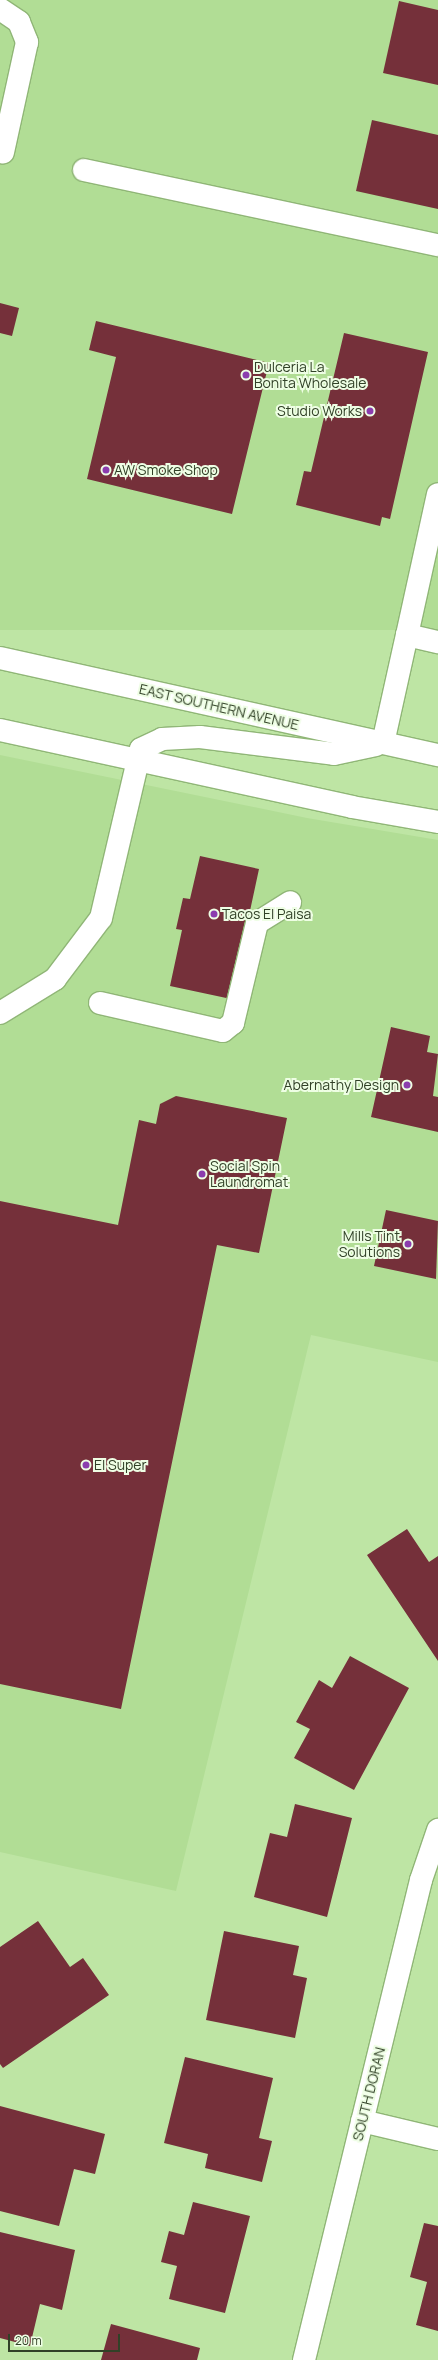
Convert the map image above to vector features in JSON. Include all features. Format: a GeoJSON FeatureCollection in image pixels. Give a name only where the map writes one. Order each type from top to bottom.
{"type":"FeatureCollection","features":[{"type":"Feature","properties":{"kind":"main road"},"geometry":{"type":"LineString","coordinates":[[0,9],[19,22],[27,42],[3,152]]}},
{"type":"Feature","properties":{"kind":"main road"},"geometry":{"type":"LineString","coordinates":[[84,170],[438,245]]}},
{"type":"Feature","properties":{"kind":"main road"},"geometry":{"type":"LineString","coordinates":[[0,1013],[55,979],[101,918],[141,748],[162,739],[200,737],[334,754],[383,743],[438,494]]}},
{"type":"Feature","properties":{"kind":"main road"},"geometry":{"type":"LineString","coordinates":[[406,635],[438,642]]}},
{"type":"Feature","properties":{"kind":"main road","name":"EAST SOUTHERN AVENUE"},"geometry":{"type":"LineString","coordinates":[[0,658],[438,755]]}},
{"type":"Feature","properties":{"kind":"main road"},"geometry":{"type":"LineString","coordinates":[[0,730],[352,807],[438,822]]}},
{"type":"Feature","properties":{"kind":"main road"},"geometry":{"type":"LineString","coordinates":[[100,1003],[223,1031],[234,1024],[257,923],[290,902]]}},
{"type":"Feature","properties":{"kind":"main road","name":"SOUTH DORAN"},"geometry":{"type":"LineString","coordinates":[[304,2360],[420,1880],[438,1830]]}},
{"type":"Feature","properties":{"kind":"main road"},"geometry":{"type":"LineString","coordinates":[[362,2120],[438,2139]]}},
{"type":"Feature","properties":{"kind":"shaded area"},"geometry":{"type":"Polygon","coordinates":[[[0,0],[438,0],[438,630],[0,630],[0,0]]]}},
{"type":"Feature","properties":{"kind":"shaded area"},"geometry":{"type":"Polygon","coordinates":[[[0,755],[307,818],[438,840],[438,1362],[311,1335],[176,1891],[0,1852],[0,755]]]}},
{"type":"Feature","properties":{"kind":"building"},"geometry":{"type":"Polygon","coordinates":[[[399,1],[438,10],[438,85],[383,73],[399,1]]]}},
{"type":"Feature","properties":{"kind":"building"},"geometry":{"type":"Polygon","coordinates":[[[372,120],[438,135],[438,209],[356,191],[372,120]]]}},
{"type":"Feature","properties":{"kind":"building"},"geometry":{"type":"Polygon","coordinates":[[[0,303],[19,308],[12,336],[0,333],[0,303]]]}},
{"type":"Feature","properties":{"kind":"building"},"geometry":{"type":"Polygon","coordinates":[[[96,321],[269,363],[232,514],[87,479],[116,357],[89,350],[96,321]]]}},
{"type":"Feature","properties":{"kind":"building","name":"Studio Works"},"geometry":{"type":"Polygon","coordinates":[[[344,333],[428,352],[390,519],[382,517],[380,526],[296,505],[304,471],[311,472],[344,333]]]}},
{"type":"Feature","properties":{"kind":"building","name":"Tacos El Paisa"},"geometry":{"type":"Polygon","coordinates":[[[200,856],[259,869],[231,999],[170,986],[182,930],[176,929],[183,898],[190,899],[200,856]]]}},
{"type":"Feature","properties":{"kind":"building","name":"Abernathy Design"},"geometry":{"type":"Polygon","coordinates":[[[391,1027],[430,1036],[427,1052],[438,1054],[433,1096],[438,1097],[438,1132],[371,1117],[391,1027]]]}},
{"type":"Feature","properties":{"kind":"building","name":"El Super"},"geometry":{"type":"Polygon","coordinates":[[[176,1096],[287,1118],[259,1253],[217,1245],[121,1709],[0,1684],[0,1201],[118,1225],[139,1120],[156,1124],[160,1104],[176,1096]]]}},
{"type":"Feature","properties":{"kind":"building","name":"Mills Tint Solutions"},"geometry":{"type":"Polygon","coordinates":[[[386,1210],[438,1221],[436,1279],[374,1266],[386,1210]]]}},
{"type":"Feature","properties":{"kind":"building"},"geometry":{"type":"Polygon","coordinates":[[[407,1529],[429,1562],[438,1556],[438,1661],[367,1555],[407,1529]]]}},
{"type":"Feature","properties":{"kind":"building"},"geometry":{"type":"Polygon","coordinates":[[[350,1656],[409,1688],[354,1790],[294,1758],[310,1729],[296,1722],[319,1680],[332,1688],[350,1656]]]}},
{"type":"Feature","properties":{"kind":"building"},"geometry":{"type":"Polygon","coordinates":[[[295,1804],[352,1818],[327,1917],[254,1897],[270,1833],[287,1837],[295,1804]]]}},
{"type":"Feature","properties":{"kind":"building"},"geometry":{"type":"Polygon","coordinates":[[[38,1921],[70,1967],[83,1958],[109,1995],[3,2068],[0,2064],[0,1947],[38,1921]]]}},
{"type":"Feature","properties":{"kind":"building"},"geometry":{"type":"Polygon","coordinates":[[[224,1931],[299,1946],[293,1975],[307,1978],[295,2038],[206,2020],[224,1931]]]}},
{"type":"Feature","properties":{"kind":"building"},"geometry":{"type":"Polygon","coordinates":[[[185,2057],[273,2078],[259,2138],[272,2141],[262,2182],[205,2168],[208,2154],[164,2143],[185,2057]]]}},
{"type":"Feature","properties":{"kind":"building"},"geometry":{"type":"Polygon","coordinates":[[[0,2106],[105,2134],[95,2174],[74,2169],[59,2226],[0,2211],[0,2106]]]}},
{"type":"Feature","properties":{"kind":"building"},"geometry":{"type":"Polygon","coordinates":[[[193,2202],[250,2216],[225,2313],[169,2299],[177,2266],[161,2262],[169,2231],[184,2235],[193,2202]]]}},
{"type":"Feature","properties":{"kind":"building"},"geometry":{"type":"Polygon","coordinates":[[[424,2223],[438,2226],[438,2331],[416,2325],[427,2282],[410,2277],[424,2223]]]}},
{"type":"Feature","properties":{"kind":"building"},"geometry":{"type":"Polygon","coordinates":[[[0,2232],[75,2250],[62,2310],[40,2304],[30,2346],[0,2338],[0,2232]]]}},
{"type":"Feature","properties":{"kind":"building"},"geometry":{"type":"Polygon","coordinates":[[[111,2324],[200,2348],[197,2360],[101,2360],[111,2324]]]}},
{"type":"Feature","properties":{"kind":"place","name":"Dulceria La Bonita Wholesale"},"geometry":{"type":"Point","coordinates":[246,375]}},
{"type":"Feature","properties":{"kind":"place","name":"Studio Works"},"geometry":{"type":"Point","coordinates":[370,411]}},
{"type":"Feature","properties":{"kind":"place","name":"AW Smoke Shop"},"geometry":{"type":"Point","coordinates":[106,470]}},
{"type":"Feature","properties":{"kind":"place","name":"Tacos El Paisa"},"geometry":{"type":"Point","coordinates":[214,914]}},
{"type":"Feature","properties":{"kind":"place","name":"Abernathy Design"},"geometry":{"type":"Point","coordinates":[407,1085]}},
{"type":"Feature","properties":{"kind":"place","name":"Social Spin Laundromat"},"geometry":{"type":"Point","coordinates":[202,1174]}},
{"type":"Feature","properties":{"kind":"place","name":"Mills Tint Solutions"},"geometry":{"type":"Point","coordinates":[408,1244]}},
{"type":"Feature","properties":{"kind":"place","name":"El Super"},"geometry":{"type":"Point","coordinates":[86,1465]}}]}
